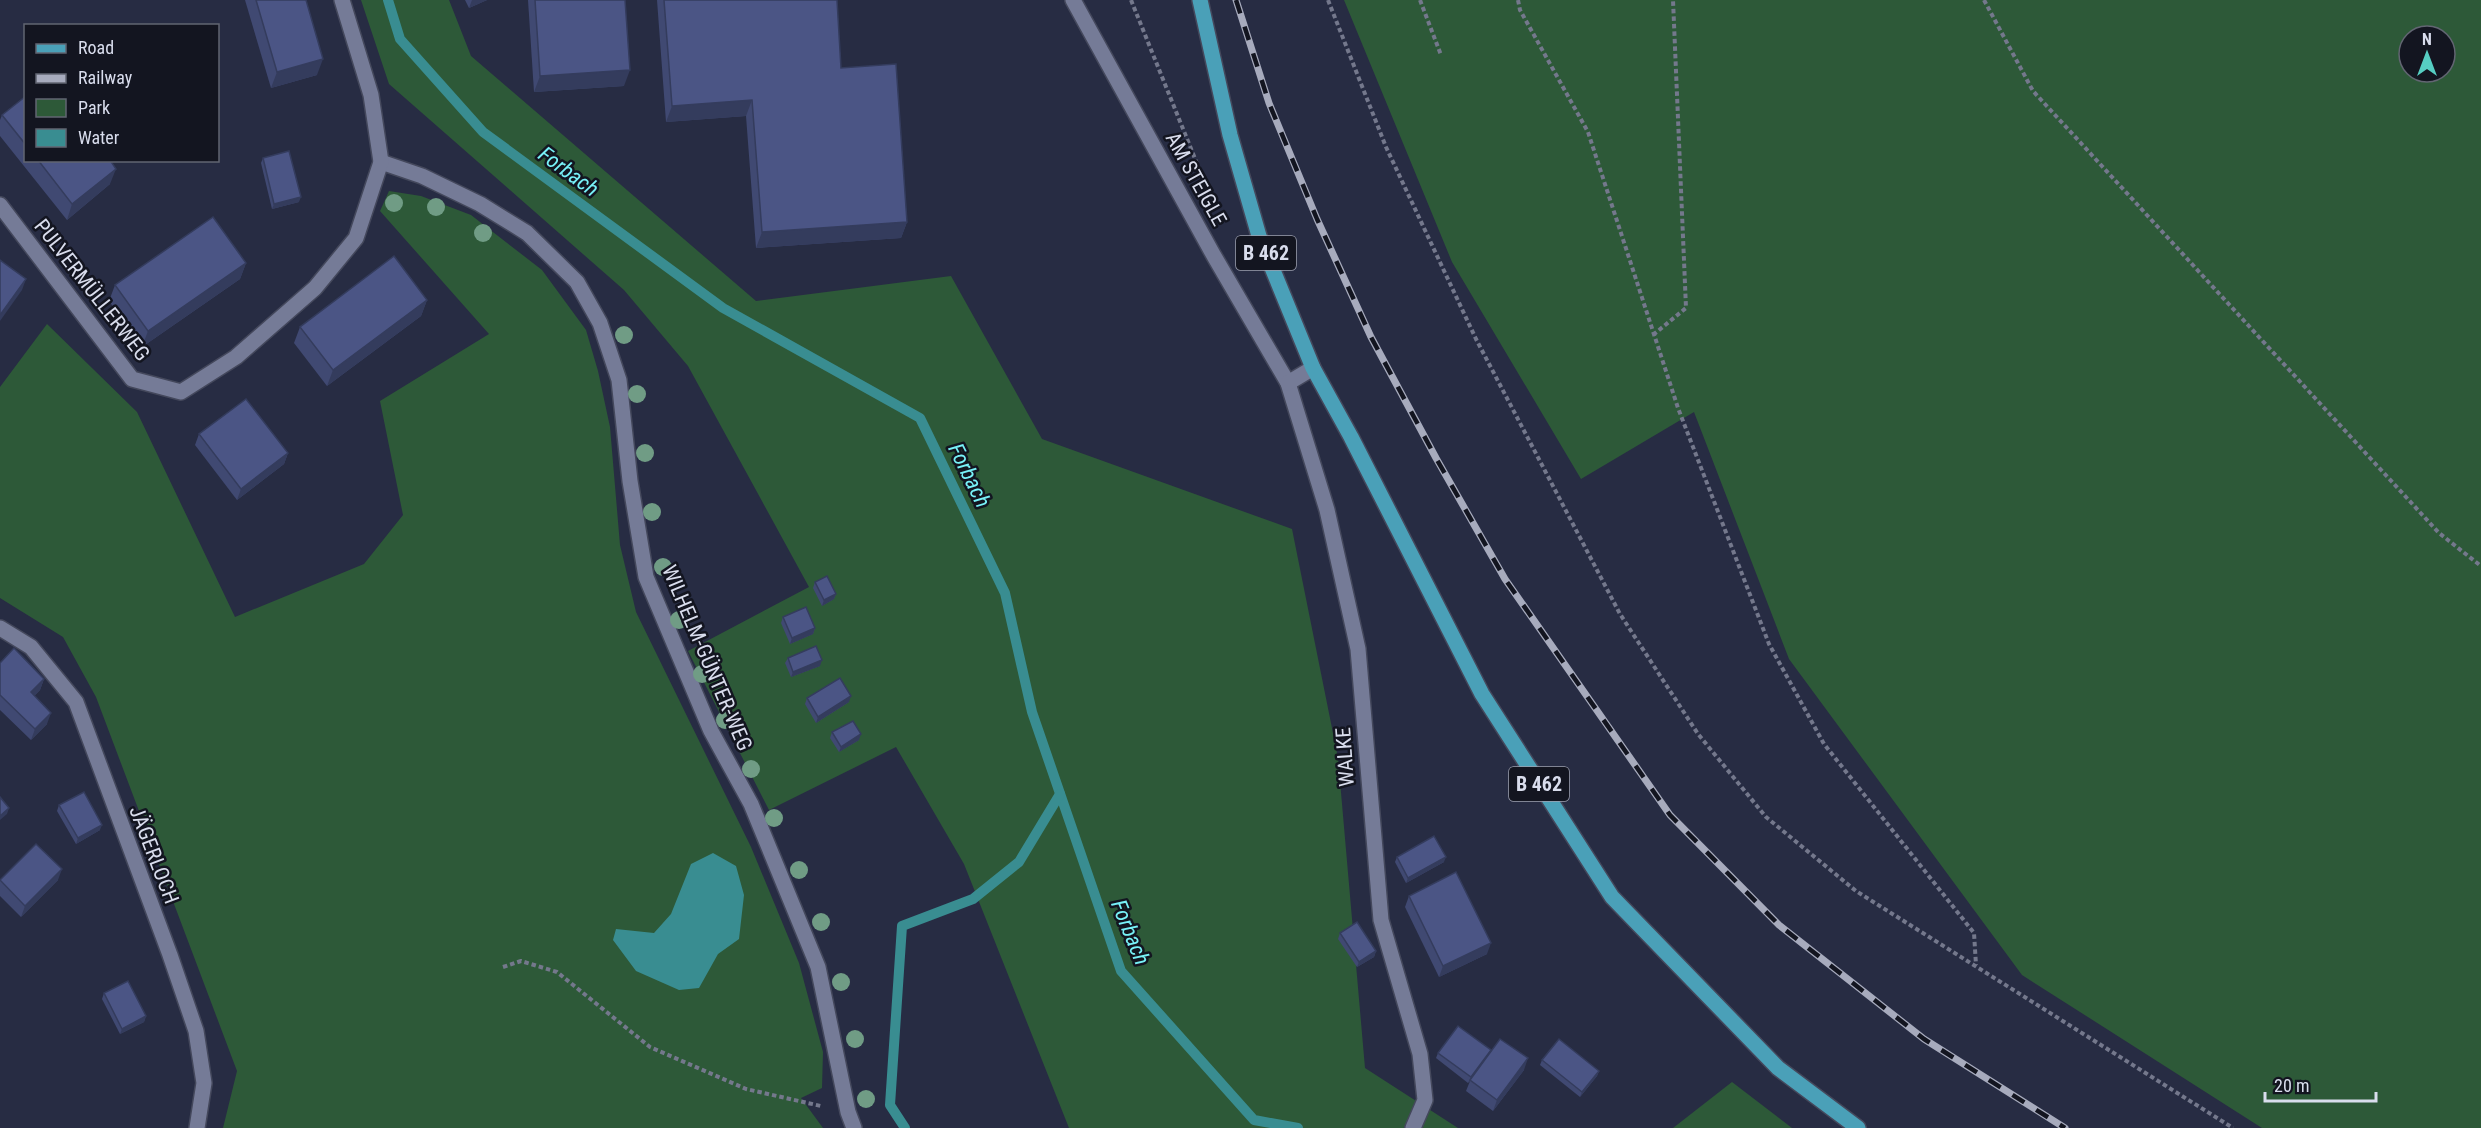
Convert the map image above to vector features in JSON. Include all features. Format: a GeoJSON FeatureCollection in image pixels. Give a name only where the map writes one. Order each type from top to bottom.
{"type":"FeatureCollection","features":[{"type":"Feature","properties":{"kind":"main road","name":"B 462"},"geometry":{"type":"LineString","coordinates":[[1200,0],[1230,135],[1259,236],[1313,368],[1351,437],[1482,694],[1612,897],[1778,1068],[1858,1128]]}},
{"type":"Feature","properties":{"kind":"street","name":"PULVERMÜLLERWEG"},"geometry":{"type":"LineString","coordinates":[[0,205],[132,379],[181,392],[236,357],[315,288],[356,238],[381,162],[370,95],[342,0]]}},
{"type":"Feature","properties":{"kind":"street","name":"AM STEIGLE"},"geometry":{"type":"LineString","coordinates":[[1073,0],[1214,256],[1288,383]]}},
{"type":"Feature","properties":{"kind":"street","name":"WILHELM-GÜNTER-WEG"},"geometry":{"type":"LineString","coordinates":[[381,162],[422,176],[480,204],[527,233],[577,282],[600,323],[619,380],[630,481],[646,577],[711,731],[751,804],[818,968],[848,1112],[854,1128]]}},
{"type":"Feature","properties":{"kind":"street"},"geometry":{"type":"LineString","coordinates":[[1288,383],[1313,368]]}},
{"type":"Feature","properties":{"kind":"street","name":"WALKE"},"geometry":{"type":"LineString","coordinates":[[1288,383],[1328,510],[1358,649],[1381,920],[1420,1054],[1425,1100],[1413,1128]]}},
{"type":"Feature","properties":{"kind":"street","name":"JÄGERLOCH"},"geometry":{"type":"LineString","coordinates":[[0,628],[31,647],[76,702],[196,1031],[204,1083],[197,1128]]}},
{"type":"Feature","properties":{"kind":"path"},"geometry":{"type":"LineString","coordinates":[[1131,0],[1200,170]]}},
{"type":"Feature","properties":{"kind":"path"},"geometry":{"type":"LineString","coordinates":[[1329,0],[1386,147],[1476,339],[1620,614],[1698,734],[1766,817],[1856,891],[2234,1128]]}},
{"type":"Feature","properties":{"kind":"path"},"geometry":{"type":"LineString","coordinates":[[1420,0],[1441,55]]}},
{"type":"Feature","properties":{"kind":"path"},"geometry":{"type":"LineString","coordinates":[[1518,0],[1520,10],[1588,132],[1678,408],[1770,644],[1824,744],[1974,933],[1976,966]]}},
{"type":"Feature","properties":{"kind":"path"},"geometry":{"type":"LineString","coordinates":[[1653,335],[1686,308],[1673,0]]}},
{"type":"Feature","properties":{"kind":"path"},"geometry":{"type":"LineString","coordinates":[[1984,0],[2033,91],[2439,533],[2481,566]]}},
{"type":"Feature","properties":{"kind":"path"},"geometry":{"type":"LineString","coordinates":[[502,967],[522,961],[557,972],[650,1047],[746,1089],[848,1112]]}},
{"type":"Feature","properties":{"kind":"green space"},"geometry":{"type":"Polygon","coordinates":[[[361,0],[449,0],[471,56],[756,301],[951,276],[1042,439],[1292,529],[1338,758],[1365,1068],[1458,1128],[1069,1128],[964,864],[896,747],[769,810],[688,651],[809,587],[688,366],[624,290],[389,84],[361,0]]]}},
{"type":"Feature","properties":{"kind":"green space"},"geometry":{"type":"Polygon","coordinates":[[[1344,0],[2481,0],[2481,1128],[2262,1128],[2022,975],[1789,659],[1694,412],[1581,479],[1452,262],[1344,0]]]}},
{"type":"Feature","properties":{"kind":"green space"},"geometry":{"type":"Polygon","coordinates":[[[389,191],[421,196],[471,215],[542,270],[586,330],[598,371],[610,427],[620,545],[636,612],[751,847],[799,963],[823,1052],[822,1088],[801,1098],[823,1128],[223,1128],[237,1071],[96,697],[63,637],[0,598],[0,387],[47,324],[137,412],[235,617],[364,564],[403,515],[380,401],[489,334],[380,211],[389,191]]]}},
{"type":"Feature","properties":{"kind":"green space"},"geometry":{"type":"Polygon","coordinates":[[[1732,1082],[1792,1128],[1673,1128],[1732,1082]]]}},
{"type":"Feature","properties":{"kind":"water"},"geometry":{"type":"Polygon","coordinates":[[[713,853],[736,866],[744,895],[739,939],[718,954],[699,988],[679,990],[636,971],[613,940],[616,929],[654,933],[671,914],[691,864],[713,853]]]}},
{"type":"Feature","properties":{"kind":"building"},"geometry":{"type":"Polygon","coordinates":[[[256,0],[306,0],[323,59],[277,72],[256,0]]]}},
{"type":"Feature","properties":{"kind":"building"},"geometry":{"type":"Polygon","coordinates":[[[535,0],[625,0],[630,70],[540,76],[535,0]]]}},
{"type":"Feature","properties":{"kind":"building"},"geometry":{"type":"Polygon","coordinates":[[[664,0],[837,0],[841,68],[896,64],[907,222],[762,232],[752,100],[672,106],[664,0]]]}},
{"type":"Feature","properties":{"kind":"building"},"geometry":{"type":"Polygon","coordinates":[[[24,98],[24,142],[2,115],[24,98]]]}},
{"type":"Feature","properties":{"kind":"building"},"geometry":{"type":"Polygon","coordinates":[[[289,151],[301,197],[274,204],[263,158],[289,151]]]}},
{"type":"Feature","properties":{"kind":"building"},"geometry":{"type":"Polygon","coordinates":[[[40,162],[111,162],[116,169],[72,204],[40,162]]]}},
{"type":"Feature","properties":{"kind":"building"},"geometry":{"type":"Polygon","coordinates":[[[213,217],[246,263],[148,331],[115,285],[213,217]]]}},
{"type":"Feature","properties":{"kind":"building"},"geometry":{"type":"Polygon","coordinates":[[[394,256],[427,300],[333,370],[300,327],[394,256]]]}},
{"type":"Feature","properties":{"kind":"building"},"geometry":{"type":"Polygon","coordinates":[[[0,260],[26,279],[0,315],[0,260]]]}},
{"type":"Feature","properties":{"kind":"building"},"geometry":{"type":"Polygon","coordinates":[[[246,399],[288,453],[241,489],[199,434],[246,399]]]}},
{"type":"Feature","properties":{"kind":"building"},"geometry":{"type":"Polygon","coordinates":[[[827,576],[836,594],[824,600],[815,582],[827,576]]]}},
{"type":"Feature","properties":{"kind":"building"},"geometry":{"type":"Polygon","coordinates":[[[806,607],[815,628],[792,638],[783,617],[806,607]]]}},
{"type":"Feature","properties":{"kind":"building"},"geometry":{"type":"Polygon","coordinates":[[[816,646],[822,660],[793,672],[788,658],[816,646]]]}},
{"type":"Feature","properties":{"kind":"building"},"geometry":{"type":"Polygon","coordinates":[[[14,648],[44,679],[31,692],[51,713],[35,729],[0,695],[0,663],[14,648]]]}},
{"type":"Feature","properties":{"kind":"building"},"geometry":{"type":"Polygon","coordinates":[[[840,678],[851,696],[818,717],[807,698],[840,678]]]}},
{"type":"Feature","properties":{"kind":"building"},"geometry":{"type":"Polygon","coordinates":[[[853,721],[861,734],[841,747],[832,732],[853,721]]]}},
{"type":"Feature","properties":{"kind":"building"},"geometry":{"type":"Polygon","coordinates":[[[84,792],[102,825],[78,838],[59,805],[84,792]]]}},
{"type":"Feature","properties":{"kind":"building"},"geometry":{"type":"Polygon","coordinates":[[[0,797],[9,808],[0,816],[0,797]]]}},
{"type":"Feature","properties":{"kind":"building"},"geometry":{"type":"Polygon","coordinates":[[[1434,836],[1446,857],[1408,878],[1397,857],[1434,836]]]}},
{"type":"Feature","properties":{"kind":"building"},"geometry":{"type":"Polygon","coordinates":[[[36,844],[62,869],[25,906],[0,880],[36,844]]]}},
{"type":"Feature","properties":{"kind":"building"},"geometry":{"type":"Polygon","coordinates":[[[1456,872],[1491,943],[1443,966],[1409,896],[1456,872]]]}},
{"type":"Feature","properties":{"kind":"building"},"geometry":{"type":"Polygon","coordinates":[[[1357,922],[1376,951],[1359,962],[1340,933],[1357,922]]]}},
{"type":"Feature","properties":{"kind":"building"},"geometry":{"type":"Polygon","coordinates":[[[128,981],[146,1016],[122,1029],[104,993],[128,981]]]}},
{"type":"Feature","properties":{"kind":"building"},"geometry":{"type":"Polygon","coordinates":[[[1458,1026],[1491,1050],[1471,1077],[1438,1053],[1458,1026]]]}},
{"type":"Feature","properties":{"kind":"building"},"geometry":{"type":"Polygon","coordinates":[[[1500,1039],[1528,1058],[1497,1100],[1470,1080],[1500,1039]]]}},
{"type":"Feature","properties":{"kind":"building"},"geometry":{"type":"Polygon","coordinates":[[[1559,1039],[1599,1071],[1582,1092],[1542,1060],[1559,1039]]]}},
{"type":"Feature","properties":{"kind":"waterway","name":"Forbach"},"geometry":{"type":"LineString","coordinates":[[388,0],[400,39],[483,132],[723,308],[920,418],[1005,593],[1032,712],[1121,971],[1254,1120],[1298,1128]]}},
{"type":"Feature","properties":{"kind":"waterway"},"geometry":{"type":"LineString","coordinates":[[905,1128],[890,1105],[902,926],[973,899],[1019,862],[1060,794]]}},
{"type":"Feature","properties":{"kind":"railway"},"geometry":{"type":"LineString","coordinates":[[1236,0],[1269,103],[1317,219],[1371,337],[1505,579],[1670,815],[1779,925],[1924,1039],[2065,1128]]}}]}
